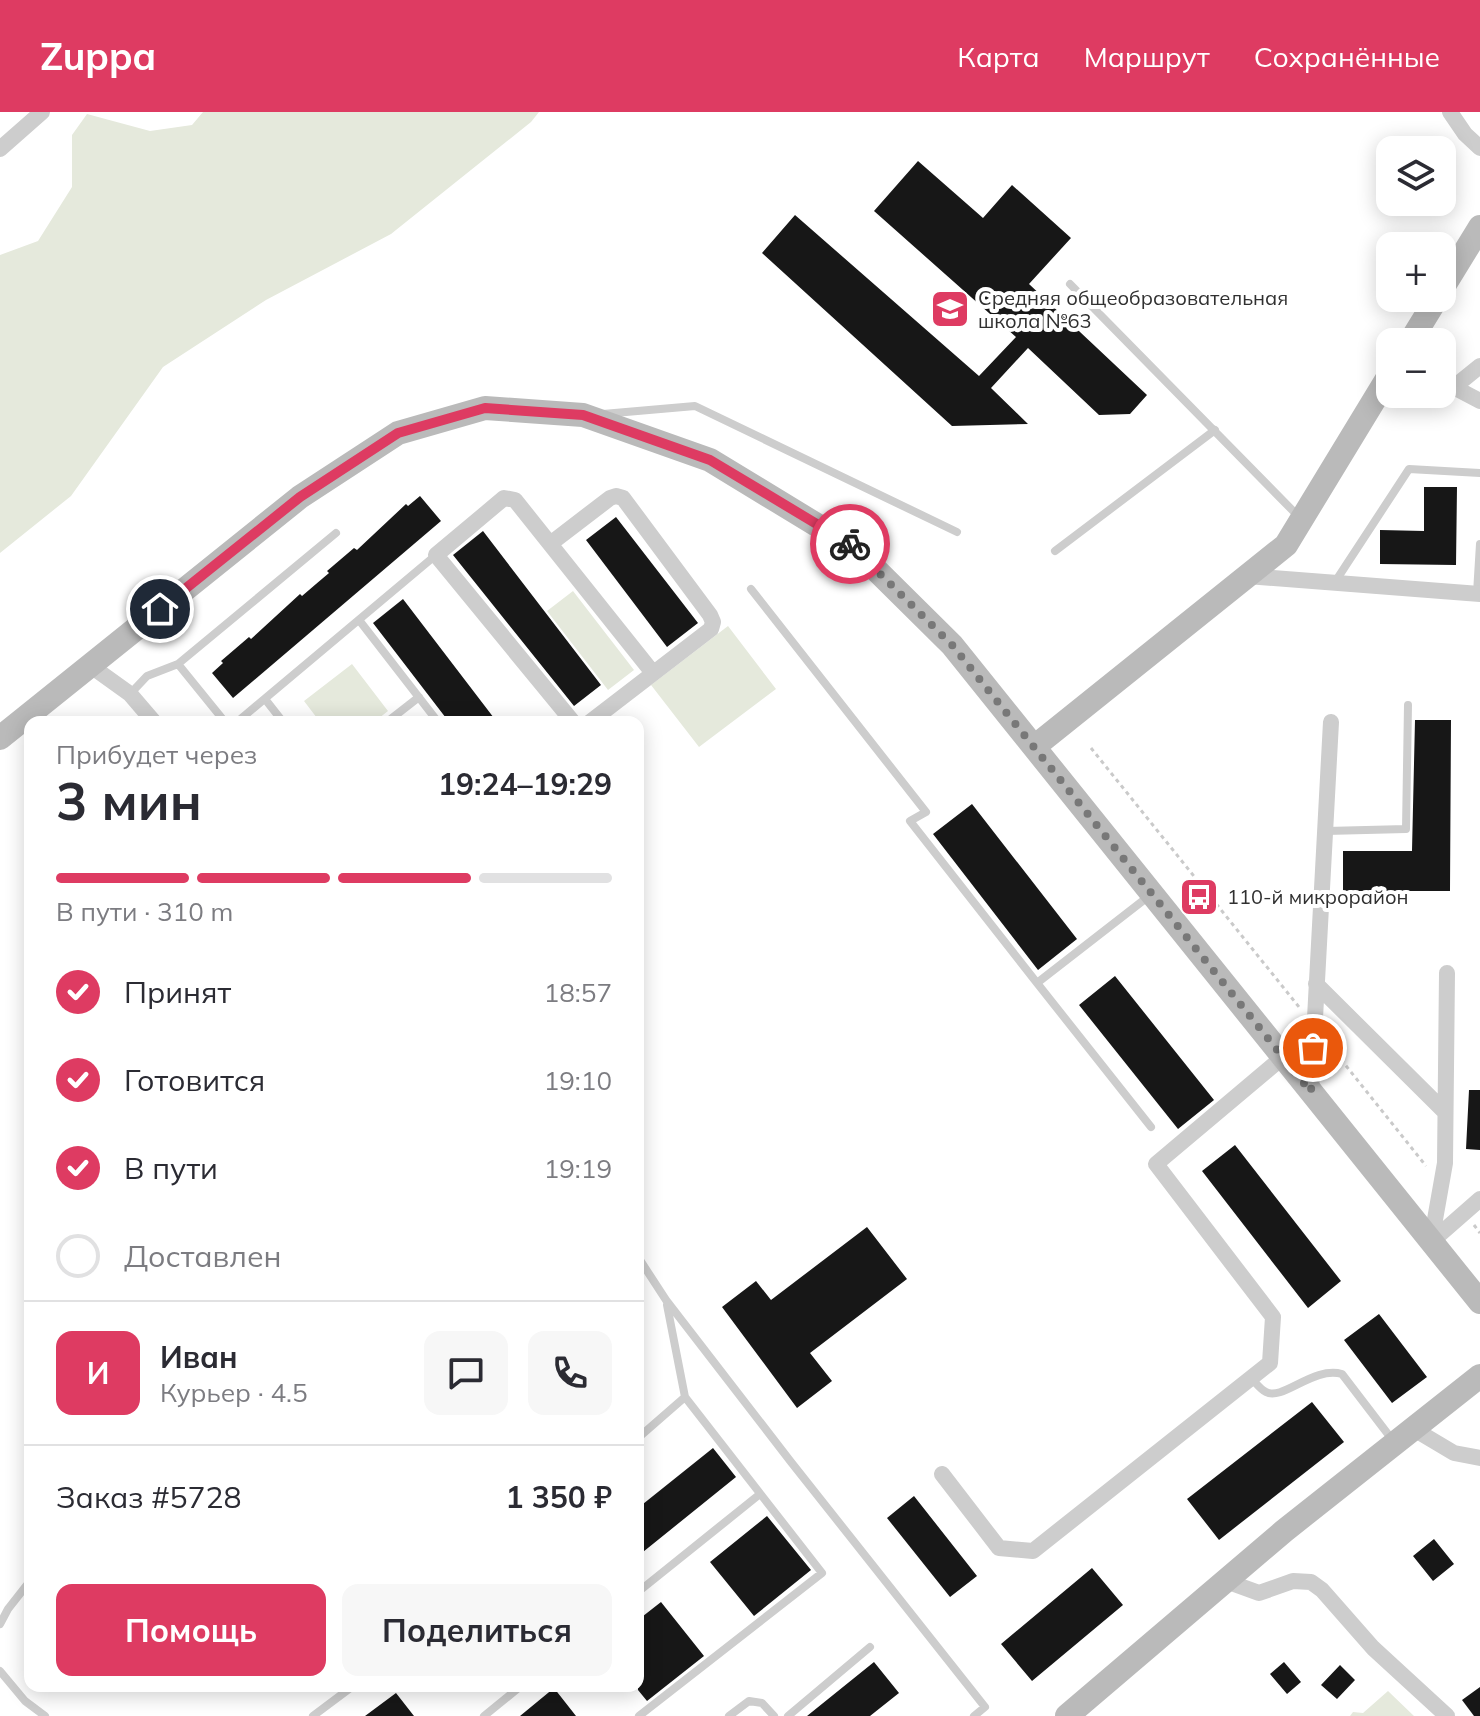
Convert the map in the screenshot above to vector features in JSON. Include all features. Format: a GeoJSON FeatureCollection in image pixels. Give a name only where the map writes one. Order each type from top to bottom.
{"type":"FeatureCollection","features":[{"type":"Feature","properties":{"kind":"street"},"geometry":{"type":"LineString","coordinates":[[0,149],[42,112]]}},
{"type":"Feature","properties":{"kind":"street"},"geometry":{"type":"LineString","coordinates":[[1450,112],[1465,134],[1480,148]]}},
{"type":"Feature","properties":{"kind":"street"},"geometry":{"type":"LineString","coordinates":[[1456,266],[1480,227]]}},
{"type":"Feature","properties":{"kind":"street"},"geometry":{"type":"LineString","coordinates":[[1456,380],[1480,366]]}},
{"type":"Feature","properties":{"kind":"street"},"geometry":{"type":"LineString","coordinates":[[1456,388],[1480,401]]}},
{"type":"Feature","properties":{"kind":"street"},"geometry":{"type":"LineString","coordinates":[[1034,747],[1286,545],[1376,397]]}},
{"type":"Feature","properties":{"kind":"street"},"geometry":{"type":"LineString","coordinates":[[28,716],[300,497],[398,433],[485,408],[583,415],[710,460],[853,547],[952,645],[1480,1302]]}},
{"type":"Feature","properties":{"kind":"street"},"geometry":{"type":"LineString","coordinates":[[568,716],[436,555],[504,498],[515,500],[653,673]]}},
{"type":"Feature","properties":{"kind":"street"},"geometry":{"type":"LineString","coordinates":[[550,544],[610,498],[623,498],[713,622],[711,629],[598,716]]}},
{"type":"Feature","properties":{"kind":"street"},"geometry":{"type":"LineString","coordinates":[[1247,576],[1479,594]]}},
{"type":"Feature","properties":{"kind":"street"},"geometry":{"type":"LineString","coordinates":[[91,666],[130,694],[149,716]]}},
{"type":"Feature","properties":{"kind":"street"},"geometry":{"type":"LineString","coordinates":[[0,738],[24,719]]}},
{"type":"Feature","properties":{"kind":"street"},"geometry":{"type":"LineString","coordinates":[[1311,1092],[1331,722]]}},
{"type":"Feature","properties":{"kind":"street"},"geometry":{"type":"LineString","coordinates":[[1431,1242],[1445,1163],[1447,973]]}},
{"type":"Feature","properties":{"kind":"street"},"geometry":{"type":"LineString","coordinates":[[1316,984],[1445,1112]]}},
{"type":"Feature","properties":{"kind":"street"},"geometry":{"type":"LineString","coordinates":[[942,1474],[999,1548],[1033,1551],[1270,1363],[1273,1317],[1156,1164],[1283,1057]]}},
{"type":"Feature","properties":{"kind":"street"},"geometry":{"type":"LineString","coordinates":[[1431,1242],[1480,1199]]}},
{"type":"Feature","properties":{"kind":"street"},"geometry":{"type":"LineString","coordinates":[[1067,1716],[1284,1531],[1480,1376]]}},
{"type":"Feature","properties":{"kind":"street"},"geometry":{"type":"LineString","coordinates":[[1403,1435],[1454,1453],[1480,1458]]}},
{"type":"Feature","properties":{"kind":"street"},"geometry":{"type":"LineString","coordinates":[[1226,1581],[1259,1593],[1293,1581],[1311,1582],[1322,1590],[1373,1648],[1447,1716]]}},
{"type":"Feature","properties":{"kind":"lane"},"geometry":{"type":"LineString","coordinates":[[1070,284],[1301,518]]}},
{"type":"Feature","properties":{"kind":"lane"},"geometry":{"type":"LineString","coordinates":[[583,415],[695,406],[957,532]]}},
{"type":"Feature","properties":{"kind":"lane"},"geometry":{"type":"LineString","coordinates":[[1055,551],[1215,430]]}},
{"type":"Feature","properties":{"kind":"lane"},"geometry":{"type":"LineString","coordinates":[[1334,582],[1409,469],[1480,473]]}},
{"type":"Feature","properties":{"kind":"lane"},"geometry":{"type":"LineString","coordinates":[[130,694],[147,676],[178,664],[336,533]]}},
{"type":"Feature","properties":{"kind":"lane"},"geometry":{"type":"LineString","coordinates":[[1479,594],[1480,544]]}},
{"type":"Feature","properties":{"kind":"lane"},"geometry":{"type":"LineString","coordinates":[[244,716],[436,555]]}},
{"type":"Feature","properties":{"kind":"lane"},"geometry":{"type":"LineString","coordinates":[[751,589],[926,812],[910,821],[1151,1127]]}},
{"type":"Feature","properties":{"kind":"lane"},"geometry":{"type":"LineString","coordinates":[[359,620],[433,716]]}},
{"type":"Feature","properties":{"kind":"lane"},"geometry":{"type":"LineString","coordinates":[[178,664],[220,716]]}},
{"type":"Feature","properties":{"kind":"lane"},"geometry":{"type":"LineString","coordinates":[[395,716],[419,697]]}},
{"type":"Feature","properties":{"kind":"lane"},"geometry":{"type":"LineString","coordinates":[[265,699],[278,716]]}},
{"type":"Feature","properties":{"kind":"lane"},"geometry":{"type":"LineString","coordinates":[[1325,831],[1406,829],[1408,705]]}},
{"type":"Feature","properties":{"kind":"lane"},"geometry":{"type":"LineString","coordinates":[[1037,983],[1153,893]]}},
{"type":"Feature","properties":{"kind":"lane"},"geometry":{"type":"LineString","coordinates":[[644,1266],[666,1300],[985,1707],[974,1716]]}},
{"type":"Feature","properties":{"kind":"lane"},"geometry":{"type":"LineString","coordinates":[[639,1716],[822,1573],[685,1397],[666,1300]]}},
{"type":"Feature","properties":{"kind":"lane"},"geometry":{"type":"LineString","coordinates":[[1251,1378],[1266,1392],[1272,1393],[1282,1392],[1324,1372],[1342,1374],[1403,1435]]}},
{"type":"Feature","properties":{"kind":"lane"},"geometry":{"type":"LineString","coordinates":[[644,1433],[685,1397]]}},
{"type":"Feature","properties":{"kind":"lane"},"geometry":{"type":"LineString","coordinates":[[644,1587],[760,1494]]}},
{"type":"Feature","properties":{"kind":"lane"},"geometry":{"type":"LineString","coordinates":[[0,1624],[24,1589]]}},
{"type":"Feature","properties":{"kind":"lane"},"geometry":{"type":"LineString","coordinates":[[788,1716],[870,1647]]}},
{"type":"Feature","properties":{"kind":"lane"},"geometry":{"type":"LineString","coordinates":[[0,1671],[25,1701],[45,1716]]}},
{"type":"Feature","properties":{"kind":"lane"},"geometry":{"type":"LineString","coordinates":[[313,1716],[345,1692]]}},
{"type":"Feature","properties":{"kind":"lane"},"geometry":{"type":"LineString","coordinates":[[484,1716],[514,1692]]}},
{"type":"Feature","properties":{"kind":"lane"},"geometry":{"type":"LineString","coordinates":[[729,1716],[749,1701],[762,1703],[774,1716]]}},
{"type":"Feature","properties":{"kind":"path"},"geometry":{"type":"LineString","coordinates":[[1091,748],[1441,1185]]}},
{"type":"Feature","properties":{"kind":"path"},"geometry":{"type":"LineString","coordinates":[[1464,1213],[1480,1233]]}},
{"type":"Feature","properties":{"kind":"shaded area"},"geometry":{"type":"Polygon","coordinates":[[[203,112],[539,112],[531,122],[391,234],[266,300],[163,367],[71,496],[0,553],[0,255],[38,241],[72,187],[72,135],[87,114],[150,131],[192,125],[203,112]]]}},
{"type":"Feature","properties":{"kind":"shaded area"},"geometry":{"type":"Polygon","coordinates":[[[573,591],[634,670],[608,690],[547,611],[573,591]]]}},
{"type":"Feature","properties":{"kind":"shaded area"},"geometry":{"type":"Polygon","coordinates":[[[728,626],[776,689],[699,747],[651,685],[728,626]]]}},
{"type":"Feature","properties":{"kind":"shaded area"},"geometry":{"type":"Polygon","coordinates":[[[352,664],[388,711],[382,716],[315,716],[304,701],[352,664]]]}},
{"type":"Feature","properties":{"kind":"shaded area"},"geometry":{"type":"Polygon","coordinates":[[[1388,1691],[1414,1716],[1350,1716],[1353,1712],[1363,1713],[1388,1691]]]}},
{"type":"Feature","properties":{"kind":"building"},"geometry":{"type":"Polygon","coordinates":[[[918,161],[983,218],[1012,185],[1071,238],[1029,284],[1147,395],[1130,414],[1099,415],[1028,348],[991,388],[1028,424],[952,426],[762,253],[795,215],[979,376],[1016,337],[874,211],[918,161]]]}},
{"type":"Feature","properties":{"kind":"building"},"geometry":{"type":"Polygon","coordinates":[[[1424,487],[1457,487],[1456,565],[1380,564],[1380,530],[1424,531],[1424,487]]]}},
{"type":"Feature","properties":{"kind":"building"},"geometry":{"type":"Polygon","coordinates":[[[420,496],[441,521],[233,698],[212,673],[223,663],[221,661],[249,637],[251,639],[300,594],[302,596],[354,548],[357,550],[406,504],[408,506],[420,496]]]}},
{"type":"Feature","properties":{"kind":"building"},"geometry":{"type":"Polygon","coordinates":[[[616,517],[698,623],[667,647],[586,540],[616,517]]]}},
{"type":"Feature","properties":{"kind":"building"},"geometry":{"type":"Polygon","coordinates":[[[483,531],[601,685],[574,706],[453,555],[483,531]]]}},
{"type":"Feature","properties":{"kind":"building"},"geometry":{"type":"Polygon","coordinates":[[[403,599],[492,716],[444,716],[373,623],[403,599]]]}},
{"type":"Feature","properties":{"kind":"building"},"geometry":{"type":"Polygon","coordinates":[[[1415,720],[1451,720],[1450,891],[1343,891],[1343,851],[1412,851],[1415,720]]]}},
{"type":"Feature","properties":{"kind":"building"},"geometry":{"type":"Polygon","coordinates":[[[972,804],[1077,939],[1038,970],[933,834],[972,804]]]}},
{"type":"Feature","properties":{"kind":"building"},"geometry":{"type":"Polygon","coordinates":[[[1115,976],[1214,1100],[1178,1129],[1079,1005],[1115,976]]]}},
{"type":"Feature","properties":{"kind":"building"},"geometry":{"type":"Polygon","coordinates":[[[1469,1090],[1480,1090],[1480,1150],[1466,1149],[1469,1090]]]}},
{"type":"Feature","properties":{"kind":"building"},"geometry":{"type":"Polygon","coordinates":[[[1235,1145],[1341,1281],[1308,1308],[1202,1171],[1235,1145]]]}},
{"type":"Feature","properties":{"kind":"building"},"geometry":{"type":"Polygon","coordinates":[[[867,1227],[907,1279],[810,1353],[832,1381],[797,1408],[722,1307],[756,1281],[771,1300],[867,1227]]]}},
{"type":"Feature","properties":{"kind":"building"},"geometry":{"type":"Polygon","coordinates":[[[1379,1314],[1427,1377],[1392,1403],[1344,1340],[1379,1314]]]}},
{"type":"Feature","properties":{"kind":"building"},"geometry":{"type":"Polygon","coordinates":[[[1312,1402],[1344,1442],[1219,1540],[1187,1499],[1312,1402]]]}},
{"type":"Feature","properties":{"kind":"building"},"geometry":{"type":"Polygon","coordinates":[[[713,1448],[736,1477],[644,1551],[644,1503],[713,1448]]]}},
{"type":"Feature","properties":{"kind":"building"},"geometry":{"type":"Polygon","coordinates":[[[914,1496],[977,1576],[950,1597],[887,1518],[914,1496]]]}},
{"type":"Feature","properties":{"kind":"building"},"geometry":{"type":"Polygon","coordinates":[[[767,1516],[811,1570],[754,1616],[710,1562],[767,1516]]]}},
{"type":"Feature","properties":{"kind":"building"},"geometry":{"type":"Polygon","coordinates":[[[1434,1539],[1454,1564],[1433,1581],[1413,1556],[1434,1539]]]}},
{"type":"Feature","properties":{"kind":"building"},"geometry":{"type":"Polygon","coordinates":[[[1092,1568],[1123,1605],[1032,1681],[1001,1644],[1092,1568]]]}},
{"type":"Feature","properties":{"kind":"building"},"geometry":{"type":"Polygon","coordinates":[[[661,1602],[704,1656],[647,1701],[640,1692],[644,1692],[644,1615],[661,1602]]]}},
{"type":"Feature","properties":{"kind":"building"},"geometry":{"type":"Polygon","coordinates":[[[874,1662],[899,1693],[870,1716],[807,1716],[874,1662]]]}},
{"type":"Feature","properties":{"kind":"building"},"geometry":{"type":"Polygon","coordinates":[[[1284,1662],[1301,1682],[1287,1694],[1270,1674],[1284,1662]]]}},
{"type":"Feature","properties":{"kind":"building"},"geometry":{"type":"Polygon","coordinates":[[[1340,1665],[1355,1680],[1337,1699],[1321,1685],[1340,1665]]]}},
{"type":"Feature","properties":{"kind":"building"},"geometry":{"type":"Polygon","coordinates":[[[1480,1687],[1480,1716],[1474,1716],[1462,1700],[1480,1687]]]}},
{"type":"Feature","properties":{"kind":"building"},"geometry":{"type":"Polygon","coordinates":[[[549,1692],[557,1692],[576,1716],[520,1716],[549,1692]]]}},
{"type":"Feature","properties":{"kind":"building"},"geometry":{"type":"Polygon","coordinates":[[[396,1693],[414,1716],[365,1716],[396,1693]]]}},
{"type":"Feature","properties":{"kind":"way so far"},"geometry":{"type":"LineString","coordinates":[[850,544],[952,645],[1311,1092],[1313,1048]]}},
{"type":"Feature","properties":{"kind":"place","name":"Средняя общеобразовательная школа №63"},"geometry":{"type":"Point","coordinates":[950,309]}},
{"type":"Feature","properties":{"kind":"place","name":"110-й микрорайон"},"geometry":{"type":"Point","coordinates":[1199,897]}},
{"type":"Feature","properties":{"kind":"route"},"geometry":{"type":"LineString","coordinates":[[160,609],[300,497],[398,433],[485,408],[583,415],[710,460],[850,544]]}}]}
